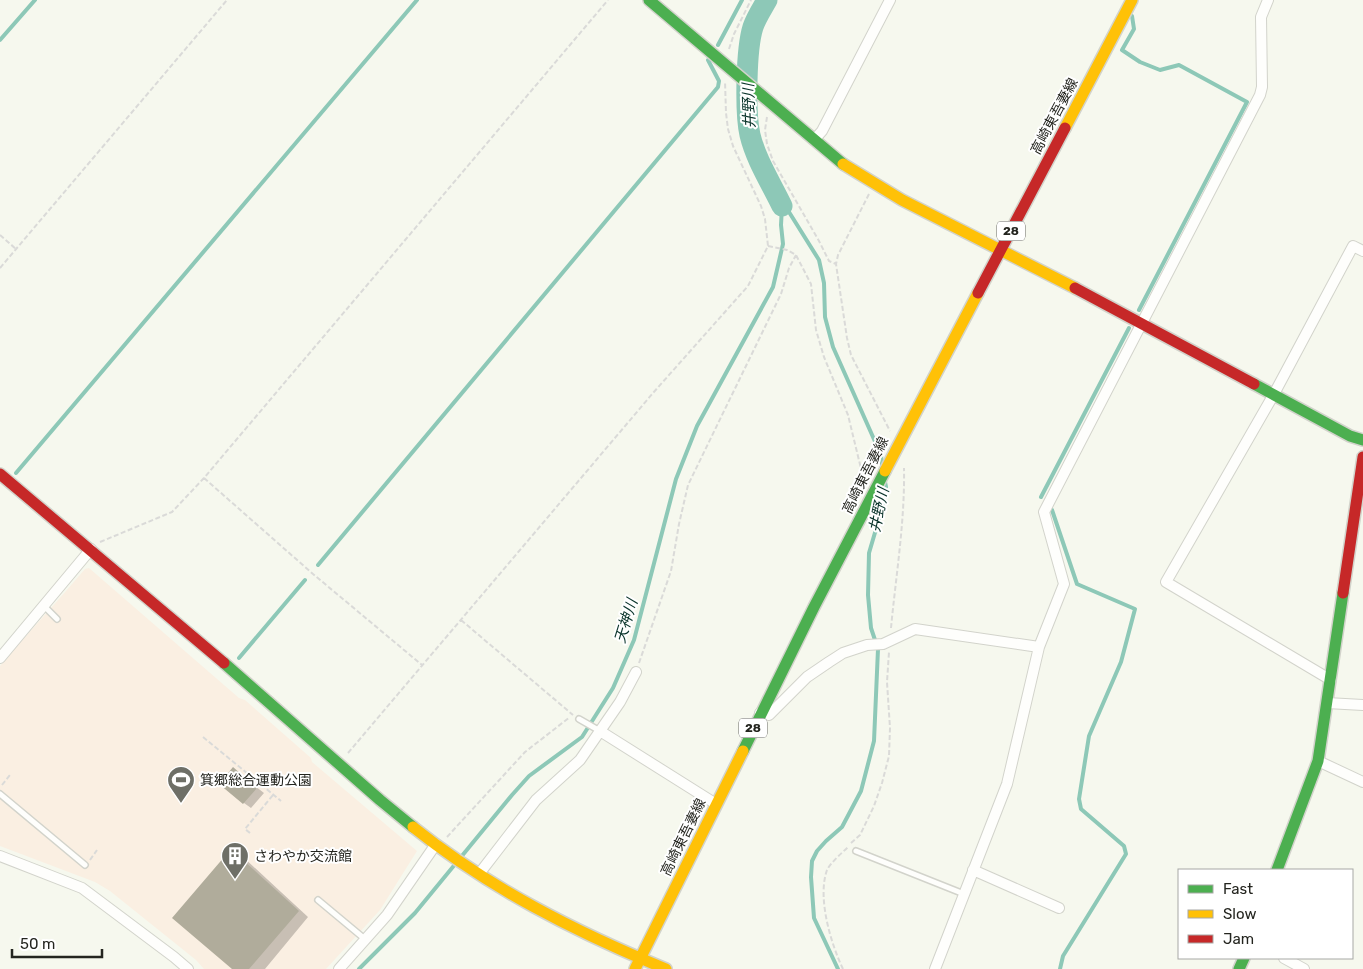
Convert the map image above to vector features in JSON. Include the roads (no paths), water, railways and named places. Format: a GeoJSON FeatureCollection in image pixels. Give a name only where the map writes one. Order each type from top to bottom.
{"type":"FeatureCollection","features":[{"type":"Feature","properties":{"kind":"street"},"geometry":{"type":"LineString","coordinates":[[649,0],[852,171],[1142,323],[1350,436],[1363,440]]}},
{"type":"Feature","properties":{"kind":"street"},"geometry":{"type":"LineString","coordinates":[[814,140],[822,131],[890,0]]}},
{"type":"Feature","properties":{"kind":"street","name":"高崎東吾妻線"},"geometry":{"type":"LineString","coordinates":[[635,969],[760,713],[1132,0]]}},
{"type":"Feature","properties":{"kind":"street"},"geometry":{"type":"LineString","coordinates":[[935,969],[1007,784],[1039,647],[1064,584],[1044,512],[1260,95],[1262,87],[1261,17],[1268,0]]}},
{"type":"Feature","properties":{"kind":"street"},"geometry":{"type":"LineString","coordinates":[[1331,680],[1166,582],[1274,394],[1353,246],[1363,251]]}},
{"type":"Feature","properties":{"kind":"street"},"geometry":{"type":"LineString","coordinates":[[1277,869],[1318,761],[1363,457]]}},
{"type":"Feature","properties":{"kind":"street"},"geometry":{"type":"LineString","coordinates":[[0,474],[91,549],[391,809],[440,847],[476,872],[546,914],[666,969]]}},
{"type":"Feature","properties":{"kind":"street"},"geometry":{"type":"LineString","coordinates":[[0,658],[91,549]]}},
{"type":"Feature","properties":{"kind":"street"},"geometry":{"type":"LineString","coordinates":[[760,713],[769,715],[817,669],[843,654],[867,645],[886,643],[915,629],[1039,647]]}},
{"type":"Feature","properties":{"kind":"street"},"geometry":{"type":"LineString","coordinates":[[476,872],[536,800],[580,760],[596,729],[620,702],[636,672]]}},
{"type":"Feature","properties":{"kind":"street"},"geometry":{"type":"LineString","coordinates":[[1327,703],[1363,705]]}},
{"type":"Feature","properties":{"kind":"street"},"geometry":{"type":"LineString","coordinates":[[596,729],[716,804]]}},
{"type":"Feature","properties":{"kind":"street"},"geometry":{"type":"LineString","coordinates":[[1318,761],[1363,782]]}},
{"type":"Feature","properties":{"kind":"street"},"geometry":{"type":"LineString","coordinates":[[339,969],[387,915],[440,847]]}},
{"type":"Feature","properties":{"kind":"street"},"geometry":{"type":"LineString","coordinates":[[0,856],[82,888],[167,951],[188,969]]}},
{"type":"Feature","properties":{"kind":"street"},"geometry":{"type":"LineString","coordinates":[[973,870],[1059,908]]}},
{"type":"Feature","properties":{"kind":"street"},"geometry":{"type":"LineString","coordinates":[[1286,959],[1304,969]]}},
{"type":"Feature","properties":{"kind":"lane"},"geometry":{"type":"LineString","coordinates":[[44,606],[57,619]]}},
{"type":"Feature","properties":{"kind":"lane"},"geometry":{"type":"LineString","coordinates":[[579,719],[596,729]]}},
{"type":"Feature","properties":{"kind":"lane"},"geometry":{"type":"LineString","coordinates":[[0,794],[85,865]]}},
{"type":"Feature","properties":{"kind":"lane"},"geometry":{"type":"LineString","coordinates":[[856,851],[964,894]]}},
{"type":"Feature","properties":{"kind":"lane"},"geometry":{"type":"LineString","coordinates":[[318,900],[366,940]]}},
{"type":"Feature","properties":{"kind":"waterway"},"geometry":{"type":"LineString","coordinates":[[0,40],[35,0]]}},
{"type":"Feature","properties":{"kind":"waterway"},"geometry":{"type":"LineString","coordinates":[[16,473],[417,0]]}},
{"type":"Feature","properties":{"kind":"waterway"},"geometry":{"type":"LineString","coordinates":[[718,45],[742,0]]}},
{"type":"Feature","properties":{"kind":"waterway","name":"井野川"},"geometry":{"type":"LineString","coordinates":[[767,0],[754,24],[751,37],[747,81],[747,112],[750,135],[756,153],[782,206]]}},
{"type":"Feature","properties":{"kind":"waterway"},"geometry":{"type":"LineString","coordinates":[[1132,16],[1134,29],[1122,50],[1140,62],[1160,70],[1179,65],[1247,102],[1139,310]]}},
{"type":"Feature","properties":{"kind":"waterway"},"geometry":{"type":"LineString","coordinates":[[318,565],[718,87],[719,81],[708,60]]}},
{"type":"Feature","properties":{"kind":"waterway","name":"井野川"},"geometry":{"type":"LineString","coordinates":[[782,206],[789,212],[819,260],[824,283],[825,317],[833,347],[881,455],[882,465]]}},
{"type":"Feature","properties":{"kind":"waterway","name":"天神川"},"geometry":{"type":"LineString","coordinates":[[359,969],[415,913],[529,776],[582,737],[613,688],[634,640],[676,479],[697,426],[773,287],[783,244],[782,206]]}},
{"type":"Feature","properties":{"kind":"waterway"},"geometry":{"type":"LineString","coordinates":[[1041,497],[1129,328]]}},
{"type":"Feature","properties":{"kind":"waterway","name":"井野川"},"geometry":{"type":"LineString","coordinates":[[838,969],[814,918],[811,877],[812,861],[817,851],[842,827],[861,791],[874,741],[878,649],[871,628],[868,595],[869,553],[884,502],[885,482]]}},
{"type":"Feature","properties":{"kind":"waterway"},"geometry":{"type":"LineString","coordinates":[[1052,510],[1077,584],[1135,609],[1121,662],[1089,736],[1079,799],[1081,809],[1124,846],[1126,854],[1063,956],[1060,969]]}},
{"type":"Feature","properties":{"kind":"waterway"},"geometry":{"type":"LineString","coordinates":[[239,658],[305,580]]}},
{"type":"Feature","properties":{"kind":"place","name":"箕郷総合運動公園"},"geometry":{"type":"Point","coordinates":[181,804]}},
{"type":"Feature","properties":{"kind":"place","name":"さわやか交流館"},"geometry":{"type":"Point","coordinates":[235,880]}}]}
